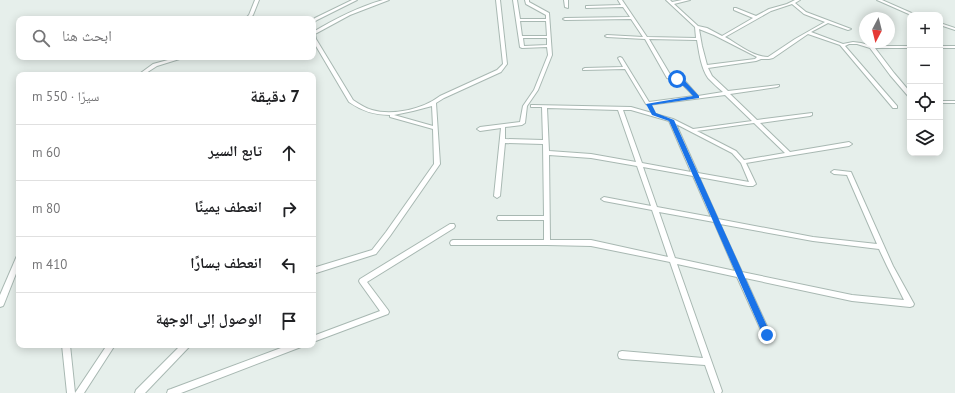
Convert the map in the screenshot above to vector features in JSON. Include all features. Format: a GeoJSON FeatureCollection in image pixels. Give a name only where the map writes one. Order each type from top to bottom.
{"type":"FeatureCollection","features":[{"type":"Feature","properties":{"kind":"street"},"geometry":{"type":"LineString","coordinates":[[250,16],[257,0]]}},
{"type":"Feature","properties":{"kind":"street"},"geometry":{"type":"LineString","coordinates":[[316,19],[355,0]]}},
{"type":"Feature","properties":{"kind":"street"},"geometry":{"type":"LineString","coordinates":[[316,32],[370,5],[386,0]]}},
{"type":"Feature","properties":{"kind":"street"},"geometry":{"type":"LineString","coordinates":[[391,115],[410,112],[434,104],[442,97],[499,71],[504,66],[498,0]]}},
{"type":"Feature","properties":{"kind":"street"},"geometry":{"type":"LineString","coordinates":[[515,0],[522,47],[550,46]]}},
{"type":"Feature","properties":{"kind":"street"},"geometry":{"type":"LineString","coordinates":[[480,129],[522,123],[525,106],[536,90],[550,55],[548,14],[527,3],[527,0]]}},
{"type":"Feature","properties":{"kind":"street"},"geometry":{"type":"LineString","coordinates":[[566,0],[567,8]]}},
{"type":"Feature","properties":{"kind":"street"},"geometry":{"type":"LineString","coordinates":[[620,0],[646,38],[669,77],[682,81],[697,97]]}},
{"type":"Feature","properties":{"kind":"street"},"geometry":{"type":"LineString","coordinates":[[670,2],[688,0]]}},
{"type":"Feature","properties":{"kind":"street"},"geometry":{"type":"LineString","coordinates":[[723,36],[770,10],[798,0]]}},
{"type":"Feature","properties":{"kind":"street"},"geometry":{"type":"LineString","coordinates":[[879,0],[907,12]]}},
{"type":"Feature","properties":{"kind":"street"},"geometry":{"type":"LineString","coordinates":[[670,2],[697,27],[723,36],[765,59],[771,57],[827,21]]}},
{"type":"Feature","properties":{"kind":"street"},"geometry":{"type":"LineString","coordinates":[[793,3],[801,11],[850,29]]}},
{"type":"Feature","properties":{"kind":"street"},"geometry":{"type":"LineString","coordinates":[[587,7],[624,6]]}},
{"type":"Feature","properties":{"kind":"street"},"geometry":{"type":"LineString","coordinates":[[735,9],[756,18]]}},
{"type":"Feature","properties":{"kind":"street"},"geometry":{"type":"LineString","coordinates":[[565,19],[632,18]]}},
{"type":"Feature","properties":{"kind":"street"},"geometry":{"type":"LineString","coordinates":[[518,20],[548,20]]}},
{"type":"Feature","properties":{"kind":"street"},"geometry":{"type":"LineString","coordinates":[[943,25],[955,29]]}},
{"type":"Feature","properties":{"kind":"street"},"geometry":{"type":"LineString","coordinates":[[697,27],[698,40],[710,77],[789,154]]}},
{"type":"Feature","properties":{"kind":"street"},"geometry":{"type":"LineString","coordinates":[[809,33],[843,46],[859,43]]}},
{"type":"Feature","properties":{"kind":"street"},"geometry":{"type":"LineString","coordinates":[[607,36],[698,40]]}},
{"type":"Feature","properties":{"kind":"street"},"geometry":{"type":"LineString","coordinates":[[521,37],[550,37]]}},
{"type":"Feature","properties":{"kind":"street"},"geometry":{"type":"LineString","coordinates":[[316,43],[351,101],[364,109],[435,128]]}},
{"type":"Feature","properties":{"kind":"street"},"geometry":{"type":"LineString","coordinates":[[843,46],[852,60],[895,107]]}},
{"type":"Feature","properties":{"kind":"street"},"geometry":{"type":"LineString","coordinates":[[895,47],[907,47]]}},
{"type":"Feature","properties":{"kind":"street"},"geometry":{"type":"LineString","coordinates":[[943,47],[955,47]]}},
{"type":"Feature","properties":{"kind":"street"},"geometry":{"type":"LineString","coordinates":[[873,48],[907,92]]}},
{"type":"Feature","properties":{"kind":"street"},"geometry":{"type":"LineString","coordinates":[[706,67],[756,60],[760,57]]}},
{"type":"Feature","properties":{"kind":"street"},"geometry":{"type":"LineString","coordinates":[[620,58],[654,114]]}},
{"type":"Feature","properties":{"kind":"street"},"geometry":{"type":"LineString","coordinates":[[144,72],[155,65],[173,60]]}},
{"type":"Feature","properties":{"kind":"street"},"geometry":{"type":"LineString","coordinates":[[585,69],[626,68]]}},
{"type":"Feature","properties":{"kind":"street"},"geometry":{"type":"LineString","coordinates":[[648,104],[777,86]]}},
{"type":"Feature","properties":{"kind":"street"},"geometry":{"type":"LineString","coordinates":[[943,102],[955,102]]}},
{"type":"Feature","properties":{"kind":"street"},"geometry":{"type":"LineString","coordinates":[[316,270],[374,252],[437,164],[434,104]]}},
{"type":"Feature","properties":{"kind":"street"},"geometry":{"type":"LineString","coordinates":[[533,106],[620,108],[654,114],[694,130],[734,152],[743,162],[754,182],[752,184],[696,176],[591,156],[546,154]]}},
{"type":"Feature","properties":{"kind":"street"},"geometry":{"type":"LineString","coordinates":[[544,106],[547,242]]}},
{"type":"Feature","properties":{"kind":"street"},"geometry":{"type":"LineString","coordinates":[[620,108],[718,391]]}},
{"type":"Feature","properties":{"kind":"street"},"geometry":{"type":"LineString","coordinates":[[694,130],[810,114]]}},
{"type":"Feature","properties":{"kind":"street"},"geometry":{"type":"LineString","coordinates":[[671,120],[767,335]]}},
{"type":"Feature","properties":{"kind":"street"},"geometry":{"type":"LineString","coordinates":[[497,196],[503,128]]}},
{"type":"Feature","properties":{"kind":"street"},"geometry":{"type":"LineString","coordinates":[[502,141],[545,142]]}},
{"type":"Feature","properties":{"kind":"street"},"geometry":{"type":"LineString","coordinates":[[743,162],[849,144]]}},
{"type":"Feature","properties":{"kind":"street"},"geometry":{"type":"LineString","coordinates":[[453,243],[592,243],[852,298],[910,304],[849,174],[834,172]]}},
{"type":"Feature","properties":{"kind":"street"},"geometry":{"type":"LineString","coordinates":[[604,199],[717,222],[813,239],[882,247]]}},
{"type":"Feature","properties":{"kind":"street"},"geometry":{"type":"LineString","coordinates":[[500,218],[547,218]]}},
{"type":"Feature","properties":{"kind":"street"},"geometry":{"type":"LineString","coordinates":[[316,338],[385,312],[362,281],[452,226]]}},
{"type":"Feature","properties":{"kind":"street"},"geometry":{"type":"LineString","coordinates":[[0,304],[16,265]]}},
{"type":"Feature","properties":{"kind":"street"},"geometry":{"type":"LineString","coordinates":[[66,348],[71,393]]}},
{"type":"Feature","properties":{"kind":"street"},"geometry":{"type":"LineString","coordinates":[[79,393],[109,348]]}},
{"type":"Feature","properties":{"kind":"street"},"geometry":{"type":"LineString","coordinates":[[139,393],[183,348]]}},
{"type":"Feature","properties":{"kind":"street"},"geometry":{"type":"LineString","coordinates":[[171,393],[290,348]]}},
{"type":"Feature","properties":{"kind":"street"},"geometry":{"type":"LineString","coordinates":[[622,355],[708,362]]}},
{"type":"Feature","properties":{"kind":"route"},"geometry":{"type":"LineString","coordinates":[[677,79],[682,81],[697,97],[648,104],[654,114],[671,120],[767,335]]}}]}
